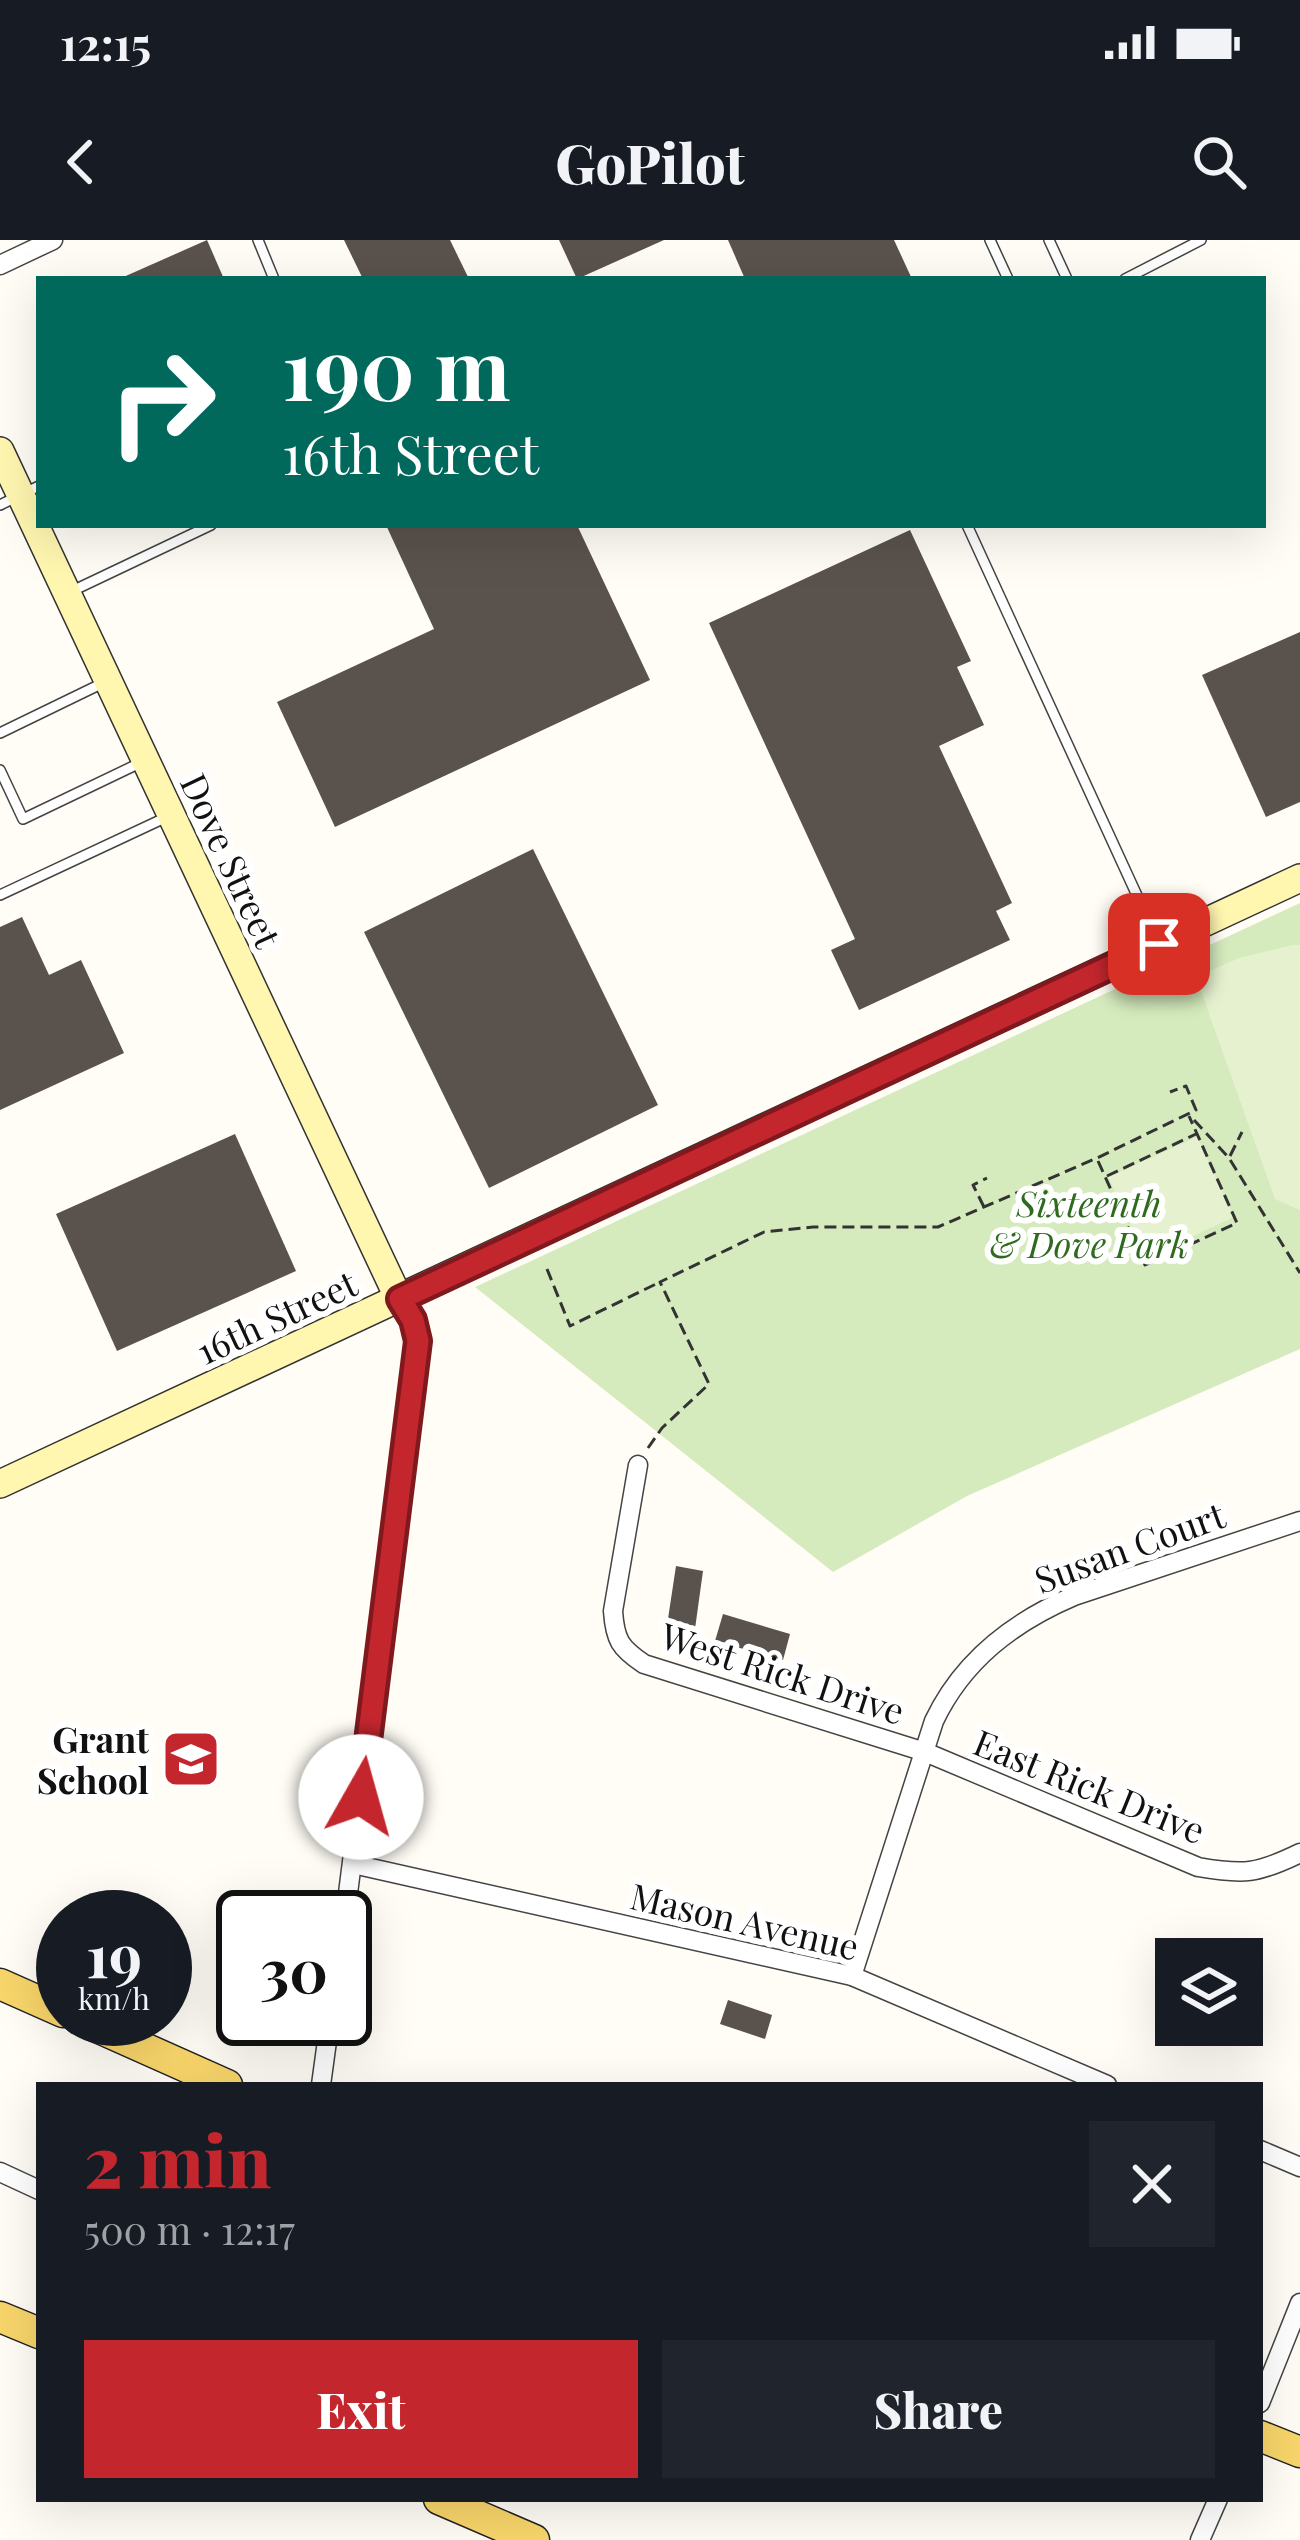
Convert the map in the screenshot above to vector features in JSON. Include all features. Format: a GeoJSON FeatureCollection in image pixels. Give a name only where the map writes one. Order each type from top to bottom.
{"type":"FeatureCollection","features":[{"type":"Feature","properties":{"kind":"main road"},"geometry":{"type":"LineString","coordinates":[[0,1984],[36,2000]]}},
{"type":"Feature","properties":{"kind":"main road"},"geometry":{"type":"LineString","coordinates":[[140,2046],[220,2082]]}},
{"type":"Feature","properties":{"kind":"main road"},"geometry":{"type":"LineString","coordinates":[[0,2317],[36,2332]]}},
{"type":"Feature","properties":{"kind":"main road"},"geometry":{"type":"LineString","coordinates":[[1263,2437],[1300,2452]]}},
{"type":"Feature","properties":{"kind":"main road"},"geometry":{"type":"LineString","coordinates":[[446,2502],[534,2540]]}},
{"type":"Feature","properties":{"kind":"street"},"geometry":{"type":"LineString","coordinates":[[0,265],[53,240]]}},
{"type":"Feature","properties":{"kind":"street","name":"Dove Street"},"geometry":{"type":"LineString","coordinates":[[0,451],[400,1299]]}},
{"type":"Feature","properties":{"kind":"street","name":"16th Street"},"geometry":{"type":"LineString","coordinates":[[0,1484],[1300,878]]}},
{"type":"Feature","properties":{"kind":"street"},"geometry":{"type":"LineString","coordinates":[[349,1890],[418,1341],[413,1320],[400,1299]]}},
{"type":"Feature","properties":{"kind":"street","name":"West Rick Drive"},"geometry":{"type":"LineString","coordinates":[[638,1465],[613,1611],[622,1650],[656,1669],[926,1752]]}},
{"type":"Feature","properties":{"kind":"street","name":"Susan Court"},"geometry":{"type":"LineString","coordinates":[[852,1976],[934,1721],[966,1669],[1042,1609],[1300,1521]]}},
{"type":"Feature","properties":{"kind":"street","name":"East Rick Drive"},"geometry":{"type":"LineString","coordinates":[[926,1752],[1198,1867],[1252,1873],[1300,1853]]}},
{"type":"Feature","properties":{"kind":"street","name":"Mason Avenue"},"geometry":{"type":"LineString","coordinates":[[352,1864],[852,1976],[1100,2082]]}},
{"type":"Feature","properties":{"kind":"street"},"geometry":{"type":"LineString","coordinates":[[321,2082],[326,2046]]}},
{"type":"Feature","properties":{"kind":"street"},"geometry":{"type":"LineString","coordinates":[[1263,2151],[1300,2167]]}},
{"type":"Feature","properties":{"kind":"street"},"geometry":{"type":"LineString","coordinates":[[0,2172],[36,2188]]}},
{"type":"Feature","properties":{"kind":"street"},"geometry":{"type":"LineString","coordinates":[[1263,2396],[1300,2303]]}},
{"type":"Feature","properties":{"kind":"street"},"geometry":{"type":"LineString","coordinates":[[1201,2540],[1217,2502]]}},
{"type":"Feature","properties":{"kind":"lane"},"geometry":{"type":"LineString","coordinates":[[258,240],[273,276]]}},
{"type":"Feature","properties":{"kind":"lane"},"geometry":{"type":"LineString","coordinates":[[990,240],[1007,276]]}},
{"type":"Feature","properties":{"kind":"lane"},"geometry":{"type":"LineString","coordinates":[[1049,240],[1066,276]]}},
{"type":"Feature","properties":{"kind":"lane"},"geometry":{"type":"LineString","coordinates":[[1131,276],[1201,240]]}},
{"type":"Feature","properties":{"kind":"lane"},"geometry":{"type":"LineString","coordinates":[[67,593],[205,528]]}},
{"type":"Feature","properties":{"kind":"lane"},"geometry":{"type":"LineString","coordinates":[[968,528],[1159,944]]}},
{"type":"Feature","properties":{"kind":"lane"},"geometry":{"type":"LineString","coordinates":[[0,733],[108,680]]}},
{"type":"Feature","properties":{"kind":"lane"},"geometry":{"type":"LineString","coordinates":[[0,770],[23,819],[146,761]]}},
{"type":"Feature","properties":{"kind":"lane"},"geometry":{"type":"LineString","coordinates":[[0,896],[171,815]]}},
{"type":"Feature","properties":{"kind":"path"},"geometry":{"type":"LineString","coordinates":[[547,1270],[570,1326],[764,1232],[938,1227],[1196,1110],[1186,1086],[1170,1093]]}},
{"type":"Feature","properties":{"kind":"path"},"geometry":{"type":"LineString","coordinates":[[1097,1158],[1144,1265],[1237,1223],[1189,1114]]}},
{"type":"Feature","properties":{"kind":"path"},"geometry":{"type":"LineString","coordinates":[[1189,1114],[1229,1157],[1300,1273]]}},
{"type":"Feature","properties":{"kind":"path"},"geometry":{"type":"LineString","coordinates":[[1229,1157],[1242,1132]]}},
{"type":"Feature","properties":{"kind":"path"},"geometry":{"type":"LineString","coordinates":[[1106,1177],[1197,1133]]}},
{"type":"Feature","properties":{"kind":"path"},"geometry":{"type":"LineString","coordinates":[[985,1209],[973,1185],[987,1178]]}},
{"type":"Feature","properties":{"kind":"path"},"geometry":{"type":"LineString","coordinates":[[638,1465],[662,1428],[710,1384],[660,1282]]}},
{"type":"Feature","properties":{"kind":"green space","name":"Sixteenth & Dove Park"},"geometry":{"type":"Polygon","coordinates":[[[1300,903],[1300,1349],[967,1496],[833,1572],[475,1287],[1300,903]]]}},
{"type":"Feature","properties":{"kind":"green space"},"geometry":{"type":"Polygon","coordinates":[[[1300,945],[1300,1210],[1275,1199],[1196,977],[1239,958],[1300,945]]]}},
{"type":"Feature","properties":{"kind":"green space"},"geometry":{"type":"Polygon","coordinates":[[[1197,1137],[1234,1217],[1146,1258],[1108,1177],[1197,1137]]]}},
{"type":"Feature","properties":{"kind":"building"},"geometry":{"type":"Polygon","coordinates":[[[207,240],[223,276],[126,276],[207,240]]]}},
{"type":"Feature","properties":{"kind":"building"},"geometry":{"type":"Polygon","coordinates":[[[344,240],[450,240],[468,276],[362,276],[344,240]]]}},
{"type":"Feature","properties":{"kind":"building"},"geometry":{"type":"Polygon","coordinates":[[[559,240],[664,240],[584,276],[576,276],[559,240]]]}},
{"type":"Feature","properties":{"kind":"building"},"geometry":{"type":"Polygon","coordinates":[[[728,240],[894,240],[911,276],[744,276],[728,240]]]}},
{"type":"Feature","properties":{"kind":"building"},"geometry":{"type":"Polygon","coordinates":[[[387,528],[578,528],[650,680],[335,827],[277,702],[434,629],[387,528]]]}},
{"type":"Feature","properties":{"kind":"building"},"geometry":{"type":"Polygon","coordinates":[[[910,530],[971,661],[957,667],[984,725],[939,746],[1012,903],[996,911],[1010,940],[859,1010],[831,950],[855,939],[709,623],[910,530]]]}},
{"type":"Feature","properties":{"kind":"building"},"geometry":{"type":"Polygon","coordinates":[[[1300,632],[1300,802],[1266,817],[1202,675],[1300,632]]]}},
{"type":"Feature","properties":{"kind":"building"},"geometry":{"type":"Polygon","coordinates":[[[533,849],[658,1105],[489,1188],[364,932],[533,849]]]}},
{"type":"Feature","properties":{"kind":"building"},"geometry":{"type":"Polygon","coordinates":[[[22,917],[49,975],[81,960],[124,1053],[0,1110],[0,927],[22,917]]]}},
{"type":"Feature","properties":{"kind":"building"},"geometry":{"type":"Polygon","coordinates":[[[235,1134],[296,1271],[117,1351],[56,1214],[235,1134]]]}},
{"type":"Feature","properties":{"kind":"building"},"geometry":{"type":"Polygon","coordinates":[[[676,1566],[703,1571],[694,1636],[666,1632],[676,1566]]]}},
{"type":"Feature","properties":{"kind":"building"},"geometry":{"type":"Polygon","coordinates":[[[723,1614],[790,1634],[783,1660],[715,1641],[723,1614]]]}},
{"type":"Feature","properties":{"kind":"building"},"geometry":{"type":"Polygon","coordinates":[[[728,2000],[772,2015],[765,2039],[720,2024],[728,2000]]]}},
{"type":"Feature","properties":{"kind":"place","name":"Grant School"},"geometry":{"type":"Point","coordinates":[191,1759]}},
{"type":"Feature","properties":{"kind":"route"},"geometry":{"type":"LineString","coordinates":[[361,1797],[418,1341],[413,1320],[400,1299],[1159,944]]}}]}
